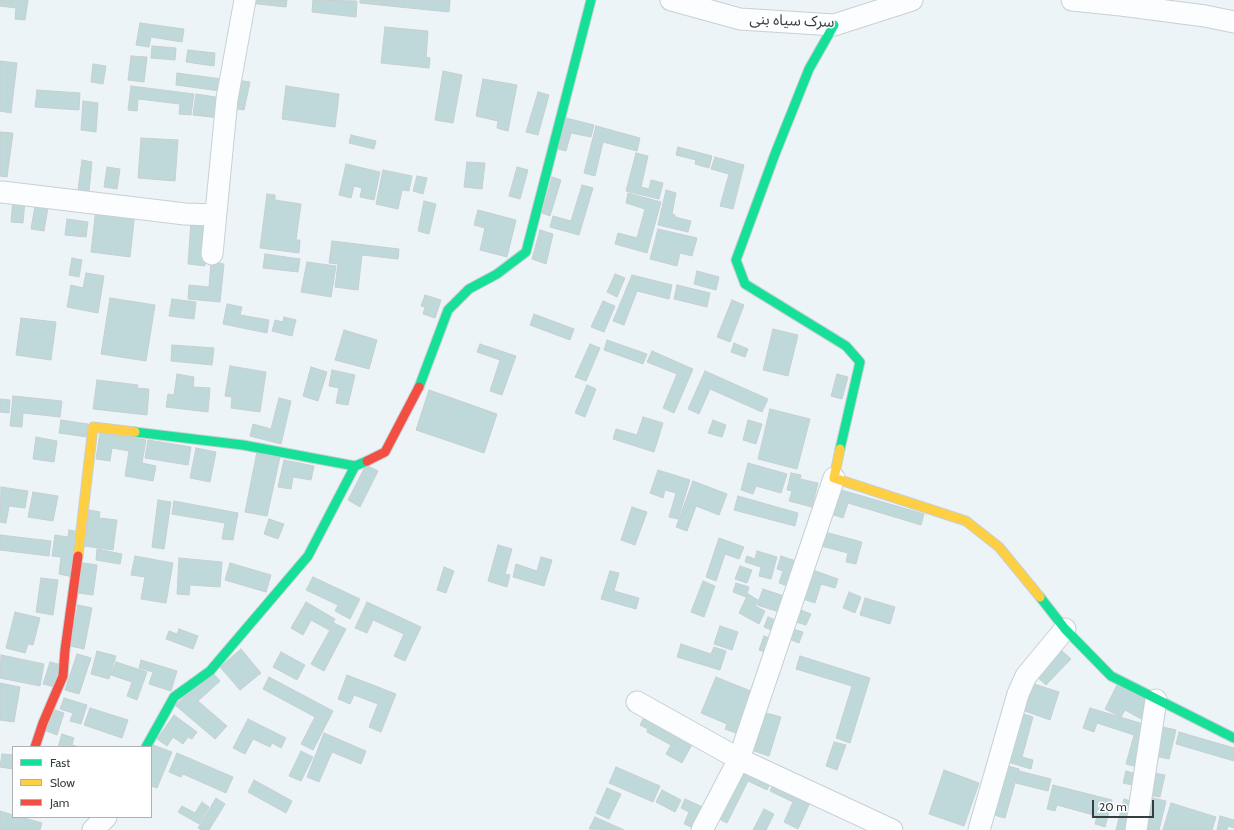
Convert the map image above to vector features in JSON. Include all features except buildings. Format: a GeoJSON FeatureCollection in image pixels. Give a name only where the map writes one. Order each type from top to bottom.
{"type":"FeatureCollection","features":[{"type":"Feature","properties":{"kind":"street"},"geometry":{"type":"LineString","coordinates":[[212,254],[226,99],[245,0]]}},
{"type":"Feature","properties":{"kind":"street"},"geometry":{"type":"LineString","coordinates":[[35,746],[43,723],[63,676],[93,427],[243,445],[355,466],[385,452],[416,391],[448,310],[469,289],[497,274],[526,252],[591,0]]}},
{"type":"Feature","properties":{"kind":"street","name":"سرک سیاه بنی"},"geometry":{"type":"LineString","coordinates":[[671,0],[740,19],[834,25],[912,0]]}},
{"type":"Feature","properties":{"kind":"street"},"geometry":{"type":"LineString","coordinates":[[1072,0],[1205,16],[1234,22]]}},
{"type":"Feature","properties":{"kind":"street"},"geometry":{"type":"LineString","coordinates":[[702,830],[739,759],[834,478],[860,362],[846,346],[745,284],[736,260],[775,154],[809,69],[834,25]]}},
{"type":"Feature","properties":{"kind":"street"},"geometry":{"type":"LineString","coordinates":[[2,192],[185,214],[215,216]]}},
{"type":"Feature","properties":{"kind":"street"},"geometry":{"type":"LineString","coordinates":[[147,746],[174,697],[210,670],[308,556],[355,466]]}},
{"type":"Feature","properties":{"kind":"street"},"geometry":{"type":"LineString","coordinates":[[834,478],[966,521],[1000,547],[1065,629],[1111,676],[1234,738]]}},
{"type":"Feature","properties":{"kind":"street"},"geometry":{"type":"LineString","coordinates":[[979,830],[1018,694],[1026,676],[1065,629]]}},
{"type":"Feature","properties":{"kind":"street"},"geometry":{"type":"LineString","coordinates":[[1136,830],[1156,700]]}},
{"type":"Feature","properties":{"kind":"street"},"geometry":{"type":"LineString","coordinates":[[637,702],[739,759],[892,830]]}},
{"type":"Feature","properties":{"kind":"street"},"geometry":{"type":"LineString","coordinates":[[93,830],[105,818]]}},
{"type":"Feature","properties":{"kind":"traffic: fast"},"geometry":{"type":"LineString","coordinates":[[419,387],[448,310],[469,289],[497,274],[526,252],[591,0]]}},
{"type":"Feature","properties":{"kind":"traffic: fast"},"geometry":{"type":"LineString","coordinates":[[834,25],[809,69],[775,154],[736,260],[745,284],[846,346],[860,362],[840,449]]}},
{"type":"Feature","properties":{"kind":"traffic: fast"},"geometry":{"type":"LineString","coordinates":[[135,432],[243,445],[355,466]]}},
{"type":"Feature","properties":{"kind":"traffic: fast"},"geometry":{"type":"LineString","coordinates":[[147,746],[174,697],[210,671],[308,556],[355,466],[367,461]]}},
{"type":"Feature","properties":{"kind":"traffic: fast"},"geometry":{"type":"LineString","coordinates":[[1040,597],[1065,629],[1111,676],[1234,738]]}},
{"type":"Feature","properties":{"kind":"traffic: slow"},"geometry":{"type":"LineString","coordinates":[[78,556],[93,427],[135,432]]}},
{"type":"Feature","properties":{"kind":"traffic: slow"},"geometry":{"type":"LineString","coordinates":[[840,449],[834,478],[966,521],[999,547],[1040,597]]}},
{"type":"Feature","properties":{"kind":"traffic: jam"},"geometry":{"type":"LineString","coordinates":[[367,461],[385,452],[419,387]]}},
{"type":"Feature","properties":{"kind":"traffic: jam"},"geometry":{"type":"LineString","coordinates":[[35,746],[43,723],[63,676],[65,650],[78,556]]}}]}
